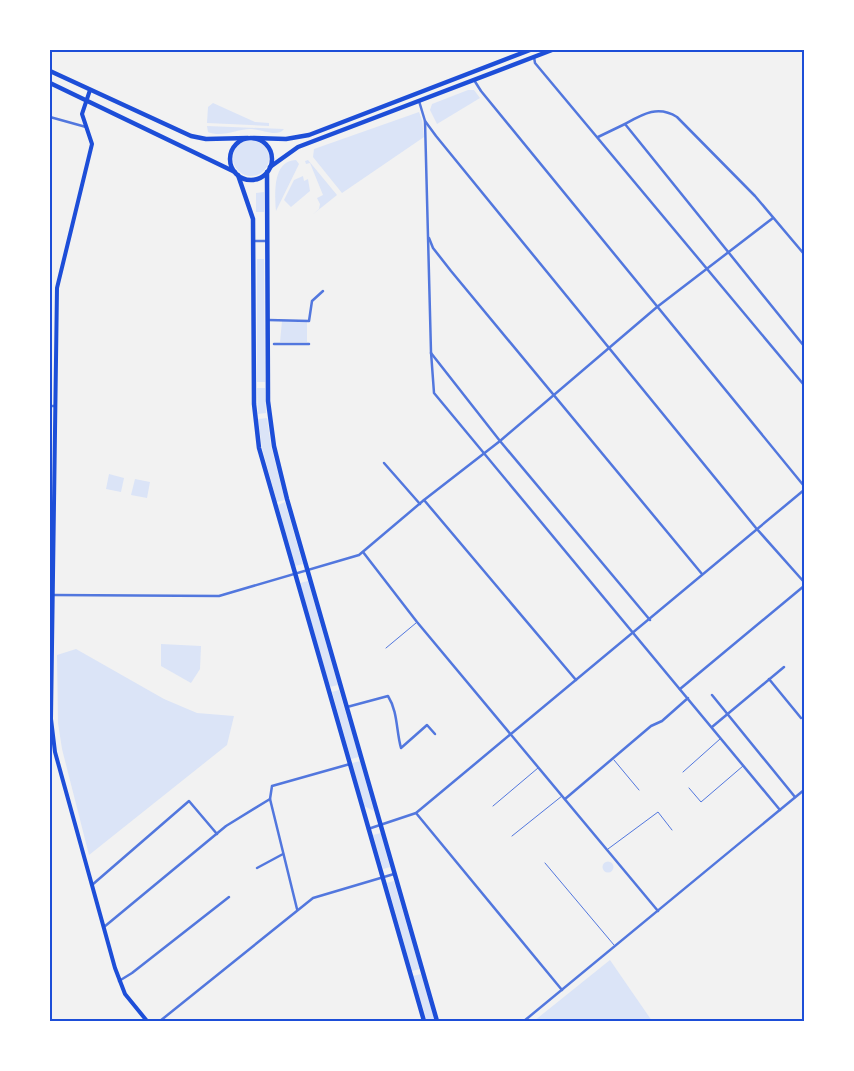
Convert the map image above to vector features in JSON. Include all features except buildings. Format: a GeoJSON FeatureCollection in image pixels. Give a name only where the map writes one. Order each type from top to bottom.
{"type":"FeatureCollection","features":[{"type":"Feature","properties":{"kind":"main road"},"geometry":{"type":"LineString","coordinates":[[50,71],[191,136],[206,139],[286,139],[309,135],[532,50],[534,56]]}},
{"type":"Feature","properties":{"kind":"main road"},"geometry":{"type":"LineString","coordinates":[[270,167],[298,147],[552,50]]}},
{"type":"Feature","properties":{"kind":"main road"},"geometry":{"type":"LineString","coordinates":[[50,83],[237,174],[253,179],[267,172]]}},
{"type":"Feature","properties":{"kind":"main road"},"geometry":{"type":"LineString","coordinates":[[90,90],[82,114],[92,144],[57,288],[50,644],[51,719],[54,747],[119,981],[125,994],[147,1021]]}},
{"type":"Feature","properties":{"kind":"main road"},"geometry":{"type":"LineString","coordinates":[[424,1021],[260,448],[256,421],[252,211],[230,161],[231,154],[237,143],[250,138],[268,146],[272,157],[267,172],[268,401],[271,432],[287,499],[437,1021]]}},
{"type":"Feature","properties":{"kind":"street"},"geometry":{"type":"LineString","coordinates":[[534,56],[535,63],[804,385]]}},
{"type":"Feature","properties":{"kind":"street"},"geometry":{"type":"LineString","coordinates":[[474,80],[481,91],[804,486]]}},
{"type":"Feature","properties":{"kind":"street"},"geometry":{"type":"LineString","coordinates":[[419,101],[425,121],[430,352],[434,393],[780,810]]}},
{"type":"Feature","properties":{"kind":"street"},"geometry":{"type":"LineString","coordinates":[[598,138],[642,114],[657,111],[671,113],[678,117],[755,196],[804,254]]}},
{"type":"Feature","properties":{"kind":"street"},"geometry":{"type":"LineString","coordinates":[[50,117],[87,128]]}},
{"type":"Feature","properties":{"kind":"street"},"geometry":{"type":"LineString","coordinates":[[425,121],[608,348],[756,528],[804,582]]}},
{"type":"Feature","properties":{"kind":"street"},"geometry":{"type":"LineString","coordinates":[[625,124],[804,346]]}},
{"type":"Feature","properties":{"kind":"street"},"geometry":{"type":"LineString","coordinates":[[51,595],[219,596],[308,572],[363,552],[424,500],[500,441],[657,307],[773,218]]}},
{"type":"Feature","properties":{"kind":"street"},"geometry":{"type":"LineString","coordinates":[[428,234],[433,248],[552,395],[702,574]]}},
{"type":"Feature","properties":{"kind":"street"},"geometry":{"type":"LineString","coordinates":[[254,241],[267,241]]}},
{"type":"Feature","properties":{"kind":"street"},"geometry":{"type":"LineString","coordinates":[[267,320],[309,321],[312,301],[323,291]]}},
{"type":"Feature","properties":{"kind":"street"},"geometry":{"type":"LineString","coordinates":[[274,344],[308,344]]}},
{"type":"Feature","properties":{"kind":"street"},"geometry":{"type":"LineString","coordinates":[[430,352],[500,441],[650,620]]}},
{"type":"Feature","properties":{"kind":"street"},"geometry":{"type":"LineString","coordinates":[[50,406],[55,406]]}},
{"type":"Feature","properties":{"kind":"street"},"geometry":{"type":"LineString","coordinates":[[384,463],[420,504]]}},
{"type":"Feature","properties":{"kind":"street"},"geometry":{"type":"LineString","coordinates":[[368,829],[416,813],[650,620],[756,528],[804,490]]}},
{"type":"Feature","properties":{"kind":"street"},"geometry":{"type":"LineString","coordinates":[[424,500],[576,680]]}},
{"type":"Feature","properties":{"kind":"street"},"geometry":{"type":"LineString","coordinates":[[363,552],[417,622],[658,911]]}},
{"type":"Feature","properties":{"kind":"street"},"geometry":{"type":"LineString","coordinates":[[680,689],[804,586]]}},
{"type":"Feature","properties":{"kind":"street"},"geometry":{"type":"LineString","coordinates":[[712,727],[784,667]]}},
{"type":"Feature","properties":{"kind":"street"},"geometry":{"type":"LineString","coordinates":[[769,679],[801,718]]}},
{"type":"Feature","properties":{"kind":"street"},"geometry":{"type":"LineString","coordinates":[[712,695],[795,797]]}},
{"type":"Feature","properties":{"kind":"street"},"geometry":{"type":"LineString","coordinates":[[347,707],[388,696],[396,708],[396,728],[401,748],[427,725],[435,734]]}},
{"type":"Feature","properties":{"kind":"street"},"geometry":{"type":"LineString","coordinates":[[565,799],[651,726],[662,721],[688,698]]}},
{"type":"Feature","properties":{"kind":"street"},"geometry":{"type":"LineString","coordinates":[[297,910],[270,799],[272,786],[350,764]]}},
{"type":"Feature","properties":{"kind":"street"},"geometry":{"type":"LineString","coordinates":[[524,1021],[804,790]]}},
{"type":"Feature","properties":{"kind":"street"},"geometry":{"type":"LineString","coordinates":[[104,927],[217,834],[240,817],[270,799]]}},
{"type":"Feature","properties":{"kind":"street"},"geometry":{"type":"LineString","coordinates":[[92,885],[189,801],[217,834]]}},
{"type":"Feature","properties":{"kind":"street"},"geometry":{"type":"LineString","coordinates":[[416,813],[562,990]]}},
{"type":"Feature","properties":{"kind":"street"},"geometry":{"type":"LineString","coordinates":[[257,868],[283,854]]}},
{"type":"Feature","properties":{"kind":"street"},"geometry":{"type":"LineString","coordinates":[[160,1021],[313,898],[395,873]]}},
{"type":"Feature","properties":{"kind":"street"},"geometry":{"type":"LineString","coordinates":[[119,981],[132,973],[229,897]]}},
{"type":"Feature","properties":{"kind":"lane"},"geometry":{"type":"LineString","coordinates":[[386,648],[417,622]]}},
{"type":"Feature","properties":{"kind":"lane"},"geometry":{"type":"LineString","coordinates":[[683,772],[721,738]]}},
{"type":"Feature","properties":{"kind":"lane"},"geometry":{"type":"LineString","coordinates":[[613,758],[639,790]]}},
{"type":"Feature","properties":{"kind":"lane"},"geometry":{"type":"LineString","coordinates":[[689,788],[700,802],[743,766]]}},
{"type":"Feature","properties":{"kind":"lane"},"geometry":{"type":"LineString","coordinates":[[493,806],[539,767]]}},
{"type":"Feature","properties":{"kind":"lane"},"geometry":{"type":"LineString","coordinates":[[512,836],[563,795]]}},
{"type":"Feature","properties":{"kind":"lane"},"geometry":{"type":"LineString","coordinates":[[608,849],[658,812],[672,830]]}},
{"type":"Feature","properties":{"kind":"lane"},"geometry":{"type":"LineString","coordinates":[[546,863],[614,946]]}},
{"type":"Feature","properties":{"kind":"shaded area"},"geometry":{"type":"Polygon","coordinates":[[[468,90],[474,90],[480,98],[437,124],[430,110],[432,104],[468,90]]]}},
{"type":"Feature","properties":{"kind":"shaded area"},"geometry":{"type":"Polygon","coordinates":[[[213,103],[255,122],[269,123],[269,126],[207,123],[208,107],[213,103]]]}},
{"type":"Feature","properties":{"kind":"shaded area"},"geometry":{"type":"Polygon","coordinates":[[[419,112],[424,137],[342,193],[313,157],[314,149],[419,112]]]}},
{"type":"Feature","properties":{"kind":"shaded area"},"geometry":{"type":"Polygon","coordinates":[[[207,126],[284,129],[277,133],[246,129],[224,134],[213,134],[208,132],[207,126]]]}},
{"type":"Feature","properties":{"kind":"shaded area"},"geometry":{"type":"Polygon","coordinates":[[[251,140],[264,145],[269,158],[264,171],[251,176],[238,171],[233,158],[238,145],[251,140]]]}},
{"type":"Feature","properties":{"kind":"shaded area"},"geometry":{"type":"Polygon","coordinates":[[[296,160],[299,164],[276,211],[275,196],[279,172],[288,162],[296,160]]]}},
{"type":"Feature","properties":{"kind":"shaded area"},"geometry":{"type":"Polygon","coordinates":[[[308,160],[337,195],[312,215],[319,209],[320,204],[317,198],[323,195],[310,163],[306,164],[305,161],[308,160]]]}},
{"type":"Feature","properties":{"kind":"shaded area"},"geometry":{"type":"Polygon","coordinates":[[[303,176],[304,181],[308,179],[310,191],[291,207],[284,200],[294,180],[303,176]]]}},
{"type":"Feature","properties":{"kind":"shaded area"},"geometry":{"type":"Polygon","coordinates":[[[264,192],[264,212],[256,212],[256,193],[264,192]]]}},
{"type":"Feature","properties":{"kind":"shaded area"},"geometry":{"type":"Polygon","coordinates":[[[257,259],[264,259],[265,382],[257,382],[257,259]]]}},
{"type":"Feature","properties":{"kind":"shaded area"},"geometry":{"type":"Polygon","coordinates":[[[282,321],[307,322],[307,342],[280,342],[282,321]]]}},
{"type":"Feature","properties":{"kind":"shaded area"},"geometry":{"type":"Polygon","coordinates":[[[257,388],[265,388],[266,413],[258,414],[257,388]]]}},
{"type":"Feature","properties":{"kind":"shaded area"},"geometry":{"type":"Polygon","coordinates":[[[267,418],[271,446],[285,500],[277,502],[262,448],[258,419],[267,418]]]}},
{"type":"Feature","properties":{"kind":"shaded area"},"geometry":{"type":"Polygon","coordinates":[[[109,474],[124,478],[121,492],[106,489],[109,474]]]}},
{"type":"Feature","properties":{"kind":"shaded area"},"geometry":{"type":"Polygon","coordinates":[[[135,479],[150,482],[147,498],[131,495],[135,479]]]}},
{"type":"Feature","properties":{"kind":"shaded area"},"geometry":{"type":"Polygon","coordinates":[[[285,502],[303,564],[295,566],[278,505],[285,502]]]}},
{"type":"Feature","properties":{"kind":"shaded area"},"geometry":{"type":"Polygon","coordinates":[[[308,581],[338,685],[330,687],[300,583],[308,581]]]}},
{"type":"Feature","properties":{"kind":"shaded area"},"geometry":{"type":"Polygon","coordinates":[[[161,644],[201,646],[200,669],[191,683],[161,666],[161,644]]]}},
{"type":"Feature","properties":{"kind":"shaded area"},"geometry":{"type":"Polygon","coordinates":[[[76,649],[164,699],[197,713],[234,716],[227,745],[89,855],[62,749],[58,723],[57,655],[76,649]]]}},
{"type":"Feature","properties":{"kind":"shaded area"},"geometry":{"type":"Polygon","coordinates":[[[339,690],[359,757],[351,759],[332,692],[339,690]]]}},
{"type":"Feature","properties":{"kind":"shaded area"},"geometry":{"type":"Polygon","coordinates":[[[360,761],[374,811],[364,806],[352,763],[360,761]]]}},
{"type":"Feature","properties":{"kind":"shaded area"},"geometry":{"type":"Polygon","coordinates":[[[381,833],[390,867],[383,869],[373,835],[381,833]]]}},
{"type":"Feature","properties":{"kind":"shaded area"},"geometry":{"type":"Polygon","coordinates":[[[608,861],[614,867],[608,873],[602,867],[608,861]]]}},
{"type":"Feature","properties":{"kind":"shaded area"},"geometry":{"type":"Polygon","coordinates":[[[394,881],[420,969],[412,971],[387,883],[394,881]]]}},
{"type":"Feature","properties":{"kind":"shaded area"},"geometry":{"type":"Polygon","coordinates":[[[610,960],[652,1021],[534,1021],[610,960]]]}},
{"type":"Feature","properties":{"kind":"shaded area"},"geometry":{"type":"Polygon","coordinates":[[[421,974],[435,1021],[427,1021],[413,976],[421,974]]]}}]}
